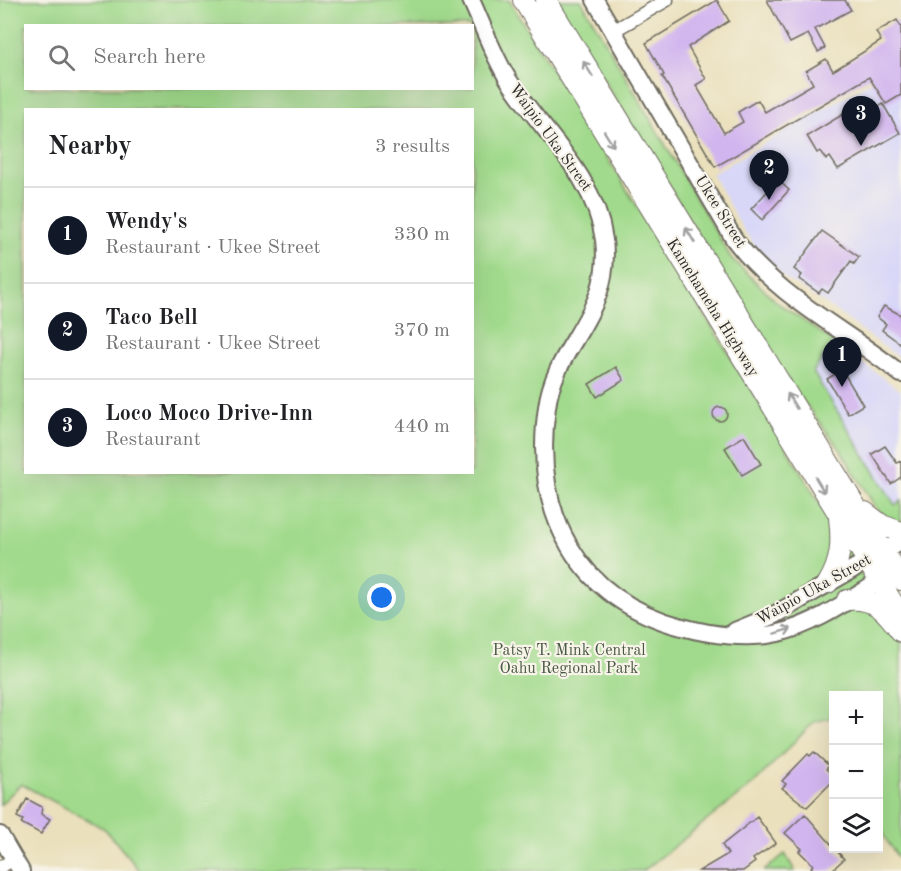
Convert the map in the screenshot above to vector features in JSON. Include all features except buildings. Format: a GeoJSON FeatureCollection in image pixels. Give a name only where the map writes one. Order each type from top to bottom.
{"type":"FeatureCollection","features":[{"type":"Feature","properties":{"kind":"main road","name":"Kamehameha Highway"},"geometry":{"type":"LineString","coordinates":[[523,0],[839,516],[894,575],[901,616]]}},
{"type":"Feature","properties":{"kind":"main road","name":"Kamehameha Highway"},"geometry":{"type":"LineString","coordinates":[[546,0],[843,485],[876,556]]}},
{"type":"Feature","properties":{"kind":"main road"},"geometry":{"type":"LineString","coordinates":[[843,485],[873,519],[901,532]]}},
{"type":"Feature","properties":{"kind":"main road"},"geometry":{"type":"LineString","coordinates":[[828,583],[840,556],[842,539],[839,516]]}},
{"type":"Feature","properties":{"kind":"main road"},"geometry":{"type":"LineString","coordinates":[[847,600],[864,599],[875,603],[901,632]]}},
{"type":"Feature","properties":{"kind":"street","name":"Waipio Uka Street"},"geometry":{"type":"LineString","coordinates":[[471,0],[507,78],[586,185],[595,201],[604,241],[605,261],[599,293],[588,320],[553,380],[546,410],[545,479],[560,530],[585,572],[611,594],[647,615],[674,625],[700,632],[765,635],[780,633],[803,624],[894,575]]}},
{"type":"Feature","properties":{"kind":"street","name":"Ukee Street"},"geometry":{"type":"LineString","coordinates":[[595,0],[722,219],[747,256],[777,286],[901,374]]}},
{"type":"Feature","properties":{"kind":"street"},"geometry":{"type":"LineString","coordinates":[[613,31],[667,0]]}},
{"type":"Feature","properties":{"kind":"street","name":"Waipio Uka Street"},"geometry":{"type":"LineString","coordinates":[[725,634],[774,615],[901,541]]}},
{"type":"Feature","properties":{"kind":"street"},"geometry":{"type":"LineString","coordinates":[[0,835],[18,865],[0,867]]}},
{"type":"Feature","properties":{"kind":"shaded area"},"geometry":{"type":"Polygon","coordinates":[[[901,64],[901,359],[826,304],[785,278],[759,252],[741,226],[712,174],[901,64]]]}},
{"type":"Feature","properties":{"kind":"shaded area"},"geometry":{"type":"Polygon","coordinates":[[[834,342],[901,391],[901,501],[895,505],[813,371],[834,342]]]}},
{"type":"Feature","properties":{"kind":"green space","name":"Patsy T. Mink Central Oahu Regional Park"},"geometry":{"type":"Polygon","coordinates":[[[0,0],[509,0],[773,425],[901,641],[901,862],[883,832],[883,691],[829,691],[829,718],[814,722],[753,784],[643,871],[140,871],[105,829],[21,784],[0,805],[0,0]]]}},
{"type":"Feature","properties":{"kind":"green space"},"geometry":{"type":"Polygon","coordinates":[[[555,0],[581,0],[731,258],[778,303],[834,342],[813,372],[895,505],[901,501],[901,522],[887,519],[876,508],[840,449],[790,384],[555,0]]]}},
{"type":"Feature","properties":{"kind":"green space"},"geometry":{"type":"Polygon","coordinates":[[[785,854],[795,871],[764,871],[785,854]]]}},
{"type":"Feature","properties":{"kind":"place","name":"Loco Moco Drive-Inn"},"geometry":{"type":"Point","coordinates":[861,146]}},
{"type":"Feature","properties":{"kind":"place","name":"Taco Bell"},"geometry":{"type":"Point","coordinates":[769,200]}},
{"type":"Feature","properties":{"kind":"place","name":"Wendy's"},"geometry":{"type":"Point","coordinates":[842,387]}}]}
